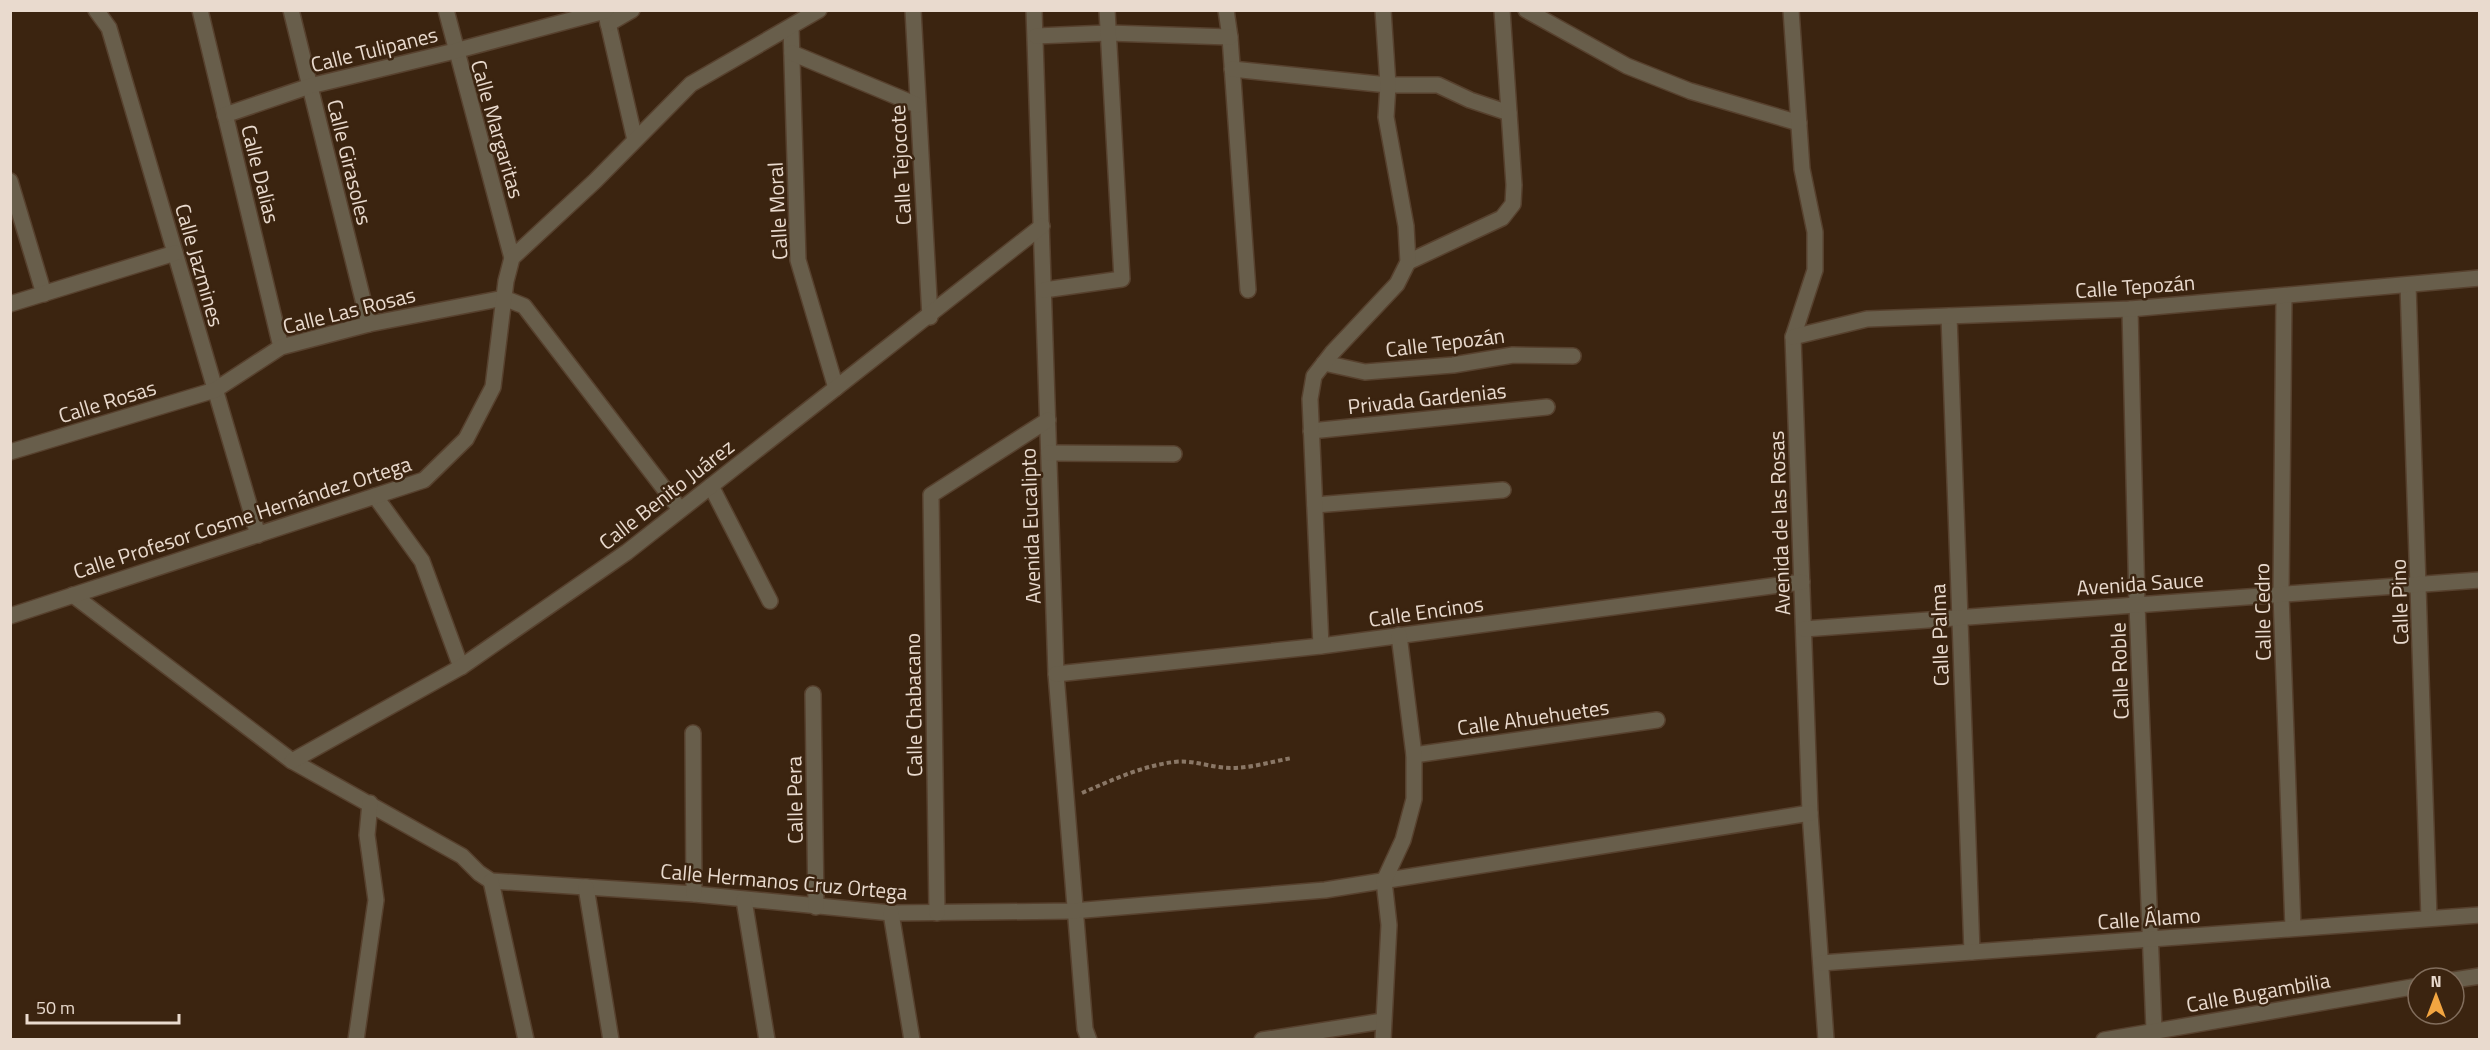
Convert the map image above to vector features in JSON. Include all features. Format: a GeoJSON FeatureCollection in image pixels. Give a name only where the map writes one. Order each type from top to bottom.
{"type":"FeatureCollection","features":[{"type":"Feature","properties":{"kind":"street","name":"Calle Jazmines"},"geometry":{"type":"LineString","coordinates":[[96,10],[109,28],[258,535]]}},
{"type":"Feature","properties":{"kind":"street","name":"Calle Dalias"},"geometry":{"type":"LineString","coordinates":[[200,10],[281,347]]}},
{"type":"Feature","properties":{"kind":"street","name":"Calle Girasoles"},"geometry":{"type":"LineString","coordinates":[[291,10],[369,324]]}},
{"type":"Feature","properties":{"kind":"street","name":"Calle Margaritas"},"geometry":{"type":"LineString","coordinates":[[446,10],[455,51],[512,258]]}},
{"type":"Feature","properties":{"kind":"street","name":"Calle Tulipanes"},"geometry":{"type":"LineString","coordinates":[[225,115],[310,86],[632,10]]}},
{"type":"Feature","properties":{"kind":"street"},"geometry":{"type":"LineString","coordinates":[[512,258],[691,84],[819,10]]}},
{"type":"Feature","properties":{"kind":"street","name":"Calle Tejocote"},"geometry":{"type":"LineString","coordinates":[[913,10],[930,317]]}},
{"type":"Feature","properties":{"kind":"street","name":"Avenida Eucalipto"},"geometry":{"type":"LineString","coordinates":[[1034,10],[1056,674],[1073,911],[1089,1040]]}},
{"type":"Feature","properties":{"kind":"street"},"geometry":{"type":"LineString","coordinates":[[1044,290],[1122,279],[1107,10]]}},
{"type":"Feature","properties":{"kind":"street"},"geometry":{"type":"LineString","coordinates":[[1226,10],[1230,37],[1248,290]]}},
{"type":"Feature","properties":{"kind":"street"},"geometry":{"type":"LineString","coordinates":[[1321,646],[1310,399],[1314,376],[1397,284],[1408,262],[1406,226],[1386,117],[1388,85],[1383,10]]}},
{"type":"Feature","properties":{"kind":"street"},"geometry":{"type":"LineString","coordinates":[[1408,262],[1502,218],[1513,204],[1502,10]]}},
{"type":"Feature","properties":{"kind":"street"},"geometry":{"type":"LineString","coordinates":[[1526,10],[1627,66],[1689,91],[1799,123]]}},
{"type":"Feature","properties":{"kind":"street","name":"Avenida de las Rosas"},"geometry":{"type":"LineString","coordinates":[[1791,10],[1802,169],[1815,232],[1815,270],[1793,337],[1810,813],[1826,1040]]}},
{"type":"Feature","properties":{"kind":"street"},"geometry":{"type":"LineString","coordinates":[[606,15],[635,140]]}},
{"type":"Feature","properties":{"kind":"street","name":"Calle Moral"},"geometry":{"type":"LineString","coordinates":[[791,27],[798,260],[836,388]]}},
{"type":"Feature","properties":{"kind":"street"},"geometry":{"type":"LineString","coordinates":[[1036,36],[1108,33],[1230,37]]}},
{"type":"Feature","properties":{"kind":"street"},"geometry":{"type":"LineString","coordinates":[[792,53],[917,105]]}},
{"type":"Feature","properties":{"kind":"street"},"geometry":{"type":"LineString","coordinates":[[1232,69],[1388,85],[1438,85],[1470,100],[1509,113]]}},
{"type":"Feature","properties":{"kind":"street"},"geometry":{"type":"LineString","coordinates":[[10,181],[44,294]]}},
{"type":"Feature","properties":{"kind":"street","name":"Calle Benito Juárez"},"geometry":{"type":"LineString","coordinates":[[292,761],[461,667],[627,552],[680,508],[930,317],[1042,226]]}},
{"type":"Feature","properties":{"kind":"street"},"geometry":{"type":"LineString","coordinates":[[10,304],[175,253]]}},
{"type":"Feature","properties":{"kind":"street","name":"Calle Profesor Cosme Hernández Ortega"},"geometry":{"type":"LineString","coordinates":[[10,616],[424,480],[466,439],[493,387],[504,298],[512,258]]}},
{"type":"Feature","properties":{"kind":"street","name":"Calle Tepozán"},"geometry":{"type":"LineString","coordinates":[[1793,337],[1868,319],[2130,309],[2480,278]]}},
{"type":"Feature","properties":{"kind":"street","name":"Calle Pino"},"geometry":{"type":"LineString","coordinates":[[2408,285],[2429,918]]}},
{"type":"Feature","properties":{"kind":"street","name":"Calle Cedro"},"geometry":{"type":"LineString","coordinates":[[2284,296],[2281,595],[2293,928]]}},
{"type":"Feature","properties":{"kind":"street"},"geometry":{"type":"LineString","coordinates":[[504,298],[524,306],[680,508]]}},
{"type":"Feature","properties":{"kind":"street","name":"Calle Las Rosas"},"geometry":{"type":"LineString","coordinates":[[215,390],[281,347],[369,324],[504,298]]}},
{"type":"Feature","properties":{"kind":"street","name":"Calle Roble"},"geometry":{"type":"LineString","coordinates":[[2130,309],[2137,605],[2154,1030]]}},
{"type":"Feature","properties":{"kind":"street","name":"Calle Palma"},"geometry":{"type":"LineString","coordinates":[[1949,316],[1972,952]]}},
{"type":"Feature","properties":{"kind":"street","name":"Calle Tepozán"},"geometry":{"type":"LineString","coordinates":[[1324,363],[1365,372],[1454,365],[1513,355],[1573,356]]}},
{"type":"Feature","properties":{"kind":"street","name":"Calle Rosas"},"geometry":{"type":"LineString","coordinates":[[10,452],[215,390]]}},
{"type":"Feature","properties":{"kind":"street","name":"Privada Gardenias"},"geometry":{"type":"LineString","coordinates":[[1311,431],[1546,407]]}},
{"type":"Feature","properties":{"kind":"street","name":"Calle Chabacano"},"geometry":{"type":"LineString","coordinates":[[937,914],[931,495],[1048,420]]}},
{"type":"Feature","properties":{"kind":"street"},"geometry":{"type":"LineString","coordinates":[[1049,453],[1174,454]]}},
{"type":"Feature","properties":{"kind":"street"},"geometry":{"type":"LineString","coordinates":[[711,486],[770,601]]}},
{"type":"Feature","properties":{"kind":"street"},"geometry":{"type":"LineString","coordinates":[[1315,505],[1503,490]]}},
{"type":"Feature","properties":{"kind":"street"},"geometry":{"type":"LineString","coordinates":[[375,496],[422,561],[461,667]]}},
{"type":"Feature","properties":{"kind":"street","name":"Avenida Sauce"},"geometry":{"type":"LineString","coordinates":[[1804,629],[2480,580]]}},
{"type":"Feature","properties":{"kind":"street","name":"Calle Encinos"},"geometry":{"type":"LineString","coordinates":[[1056,674],[1321,646],[1802,582]]}},
{"type":"Feature","properties":{"kind":"street"},"geometry":{"type":"LineString","coordinates":[[73,595],[292,761],[462,856],[491,881],[526,1040]]}},
{"type":"Feature","properties":{"kind":"street"},"geometry":{"type":"LineString","coordinates":[[1383,1040],[1389,925],[1384,880],[1403,840],[1414,799],[1414,755],[1400,635]]}},
{"type":"Feature","properties":{"kind":"street","name":"Calle Pera"},"geometry":{"type":"LineString","coordinates":[[813,694],[816,907]]}},
{"type":"Feature","properties":{"kind":"street","name":"Calle Ahuehuetes"},"geometry":{"type":"LineString","coordinates":[[1414,755],[1657,720]]}},
{"type":"Feature","properties":{"kind":"street"},"geometry":{"type":"LineString","coordinates":[[693,733],[694,894]]}},
{"type":"Feature","properties":{"kind":"street"},"geometry":{"type":"LineString","coordinates":[[356,1040],[376,900],[368,835],[370,803]]}},
{"type":"Feature","properties":{"kind":"street","name":"Calle Hermanos Cruz Ortega"},"geometry":{"type":"LineString","coordinates":[[491,881],[694,894],[891,914],[1073,911],[1325,890],[1810,813]]}},
{"type":"Feature","properties":{"kind":"street"},"geometry":{"type":"LineString","coordinates":[[586,887],[611,1040]]}},
{"type":"Feature","properties":{"kind":"street"},"geometry":{"type":"LineString","coordinates":[[744,900],[767,1040]]}},
{"type":"Feature","properties":{"kind":"street"},"geometry":{"type":"LineString","coordinates":[[891,914],[912,1040]]}},
{"type":"Feature","properties":{"kind":"street","name":"Calle Álamo"},"geometry":{"type":"LineString","coordinates":[[1821,963],[2480,915]]}},
{"type":"Feature","properties":{"kind":"street","name":"Calle Bugambilia"},"geometry":{"type":"LineString","coordinates":[[2104,1040],[2406,988]]}},
{"type":"Feature","properties":{"kind":"street"},"geometry":{"type":"LineString","coordinates":[[1263,1039],[1383,1021]]}},
{"type":"Feature","properties":{"kind":"path"},"geometry":{"type":"LineString","coordinates":[[1065,801],[1146,767],[1199,761],[1219,768],[1244,767],[1292,758]]}}]}
